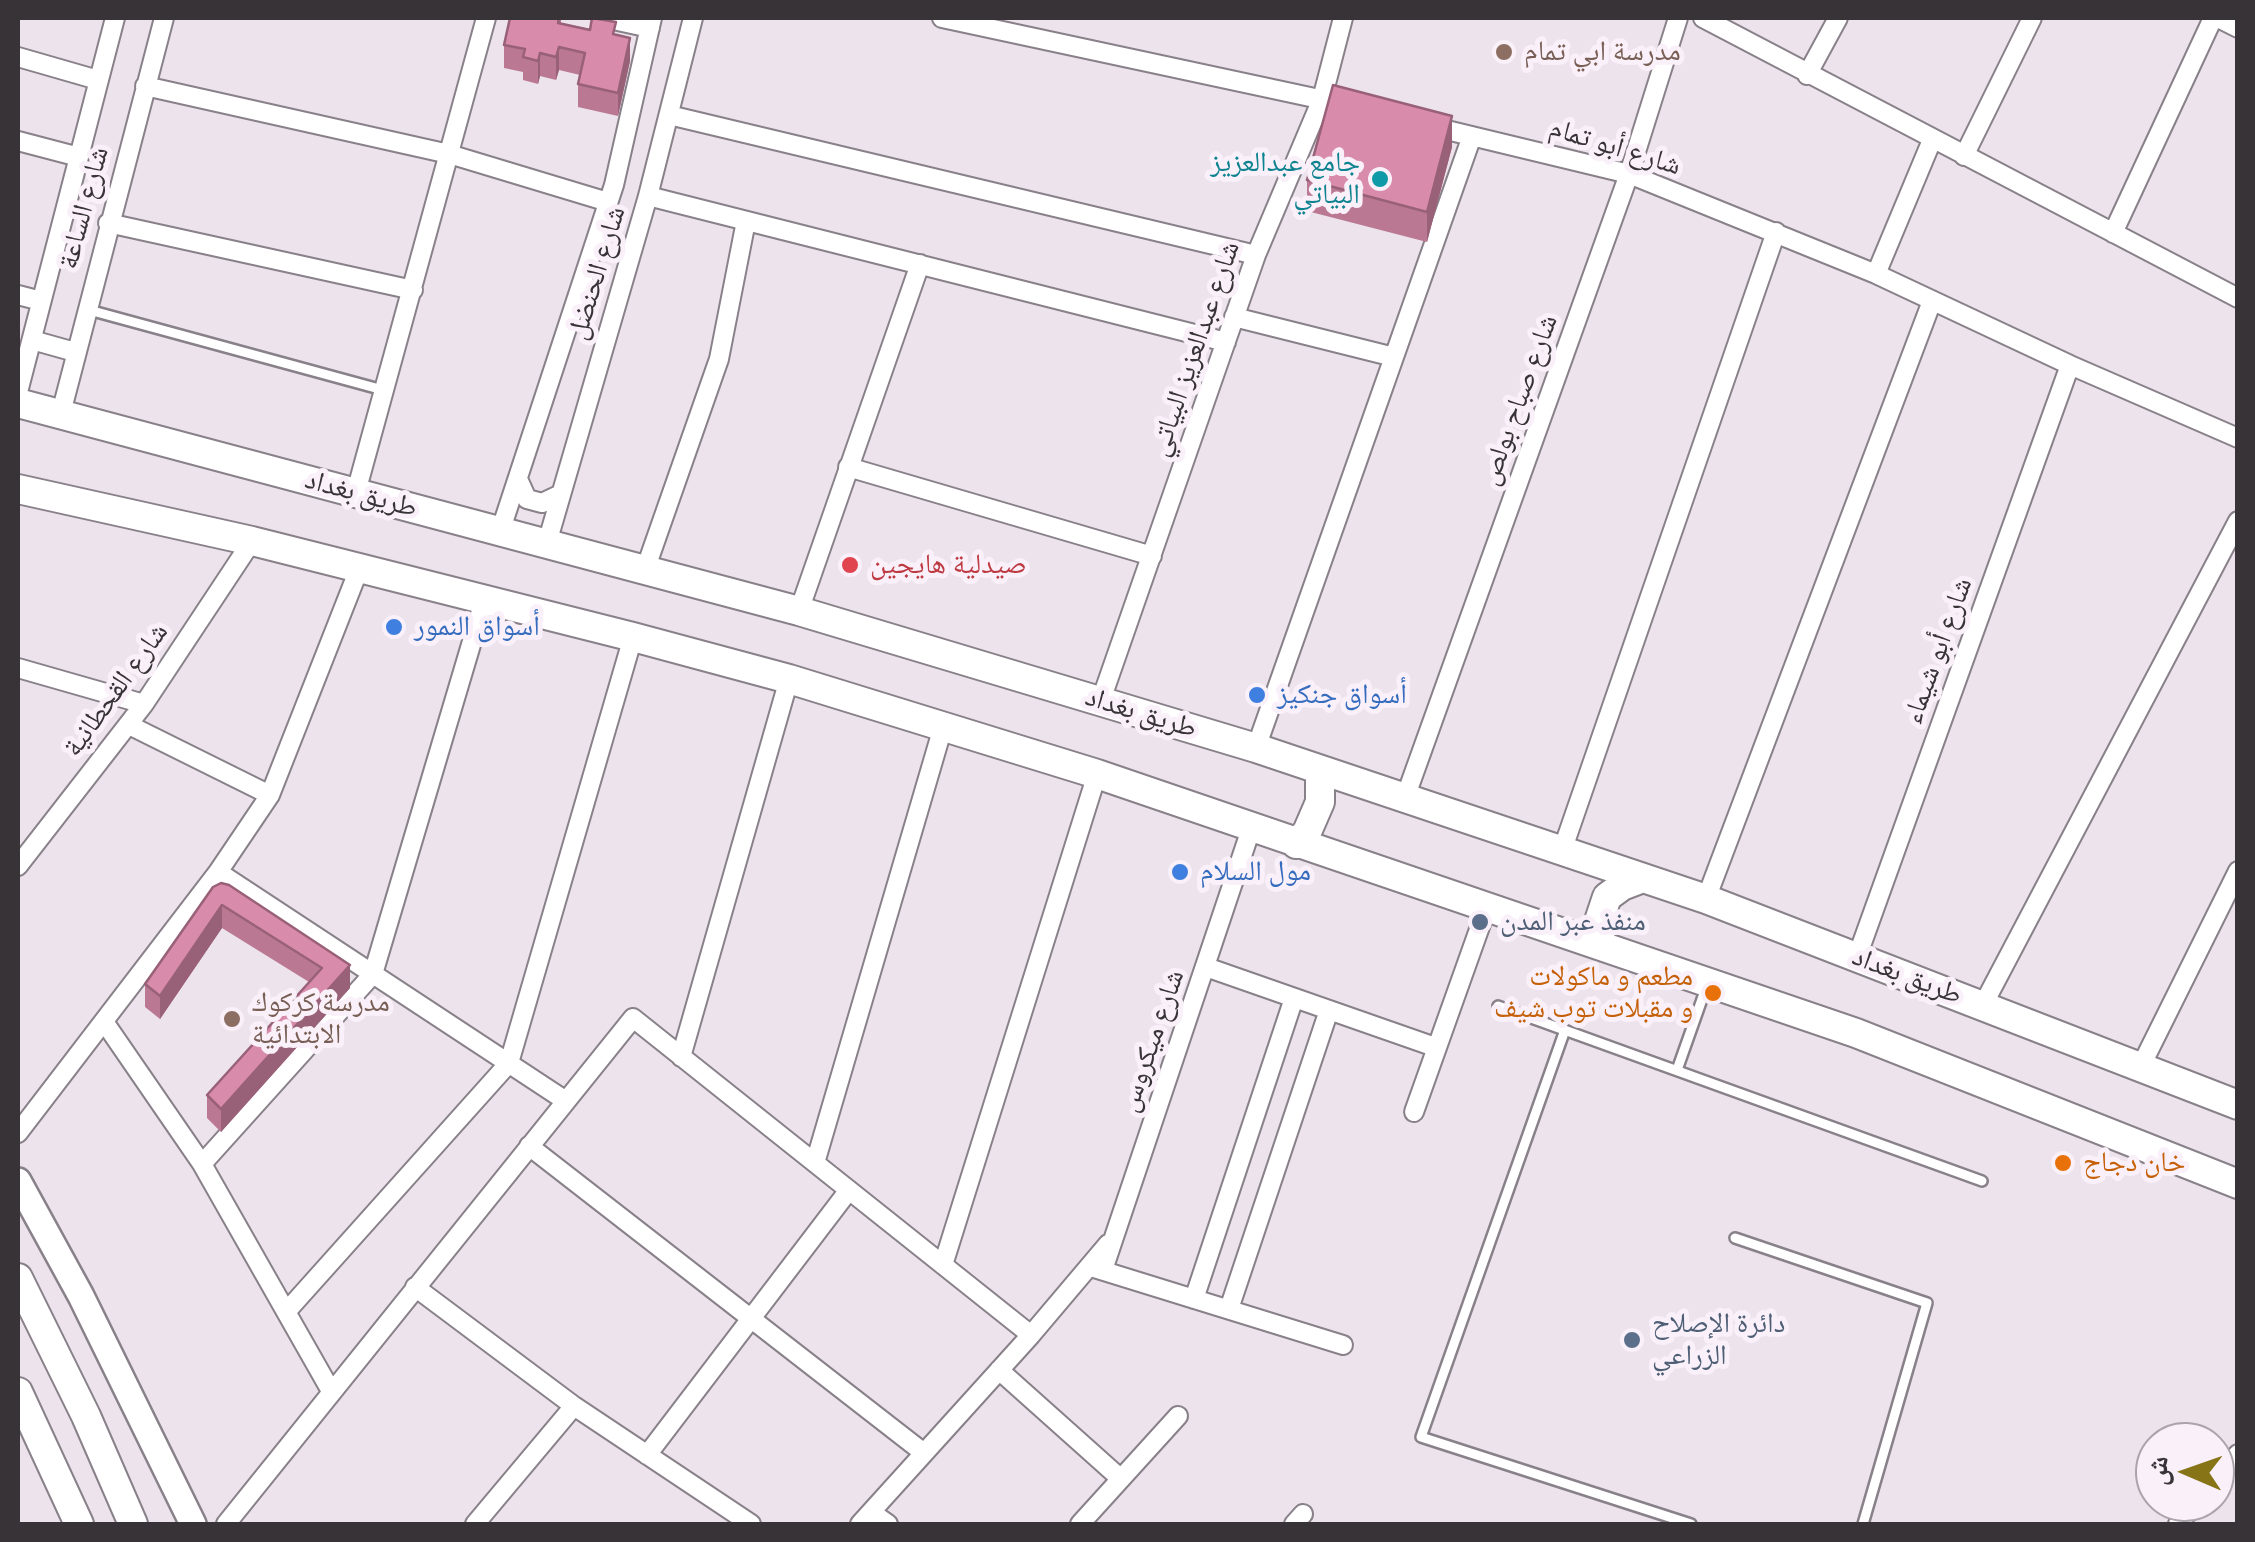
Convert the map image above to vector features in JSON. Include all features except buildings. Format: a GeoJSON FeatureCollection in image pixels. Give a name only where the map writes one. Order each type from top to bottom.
{"type":"FeatureCollection","features":[{"type":"Feature","properties":{"kind":"main road","name":"طريق بغداد"},"geometry":{"type":"LineString","coordinates":[[18,403],[799,611],[1256,748],[1706,899],[2238,1105]]}},
{"type":"Feature","properties":{"kind":"main road"},"geometry":{"type":"LineString","coordinates":[[18,489],[252,541],[633,637],[789,679],[1097,774],[1856,1033],[2238,1184]]}},
{"type":"Feature","properties":{"kind":"main road"},"geometry":{"type":"LineString","coordinates":[[1296,844],[1320,802],[1320,770]]}},
{"type":"Feature","properties":{"kind":"main road"},"geometry":{"type":"LineString","coordinates":[[1602,946],[1597,926],[1607,897],[1643,878]]}},
{"type":"Feature","properties":{"kind":"main road"},"geometry":{"type":"LineString","coordinates":[[18,1278],[86,1416],[133,1524]]}},
{"type":"Feature","properties":{"kind":"main road"},"geometry":{"type":"LineString","coordinates":[[18,1392],[74,1524]]}},
{"type":"Feature","properties":{"kind":"street","name":"شارع الساعة"},"geometry":{"type":"LineString","coordinates":[[18,392],[115,18]]}},
{"type":"Feature","properties":{"kind":"street","name":"شارع الساعة"},"geometry":{"type":"LineString","coordinates":[[61,413],[164,18]]}},
{"type":"Feature","properties":{"kind":"street"},"geometry":{"type":"LineString","coordinates":[[356,492],[486,18]]}},
{"type":"Feature","properties":{"kind":"street"},"geometry":{"type":"LineString","coordinates":[[604,18],[651,23]]}},
{"type":"Feature","properties":{"kind":"street","name":"شارع الحنضل"},"geometry":{"type":"LineString","coordinates":[[547,543],[648,196],[693,18]]}},
{"type":"Feature","properties":{"kind":"street"},"geometry":{"type":"LineString","coordinates":[[942,18],[1378,113]]}},
{"type":"Feature","properties":{"kind":"street","name":"شارع عبدالعزيز البياتي"},"geometry":{"type":"LineString","coordinates":[[1102,700],[1256,255],[1322,99],[1343,18]]}},
{"type":"Feature","properties":{"kind":"street","name":"شارع صباح بولص"},"geometry":{"type":"LineString","coordinates":[[1405,798],[1629,174],[1678,18]]}},
{"type":"Feature","properties":{"kind":"street"},"geometry":{"type":"LineString","coordinates":[[1702,18],[2238,298]]}},
{"type":"Feature","properties":{"kind":"street"},"geometry":{"type":"LineString","coordinates":[[1807,75],[1838,18]]}},
{"type":"Feature","properties":{"kind":"street"},"geometry":{"type":"LineString","coordinates":[[1964,156],[2032,18]]}},
{"type":"Feature","properties":{"kind":"street"},"geometry":{"type":"LineString","coordinates":[[2113,234],[2216,18],[2238,28]]}},
{"type":"Feature","properties":{"kind":"street","name":"شارع الحنضل"},"geometry":{"type":"LineString","coordinates":[[500,532],[608,202],[651,23]]}},
{"type":"Feature","properties":{"kind":"street"},"geometry":{"type":"LineString","coordinates":[[18,57],[98,80]]}},
{"type":"Feature","properties":{"kind":"street"},"geometry":{"type":"LineString","coordinates":[[145,86],[449,154],[608,202]]}},
{"type":"Feature","properties":{"kind":"street"},"geometry":{"type":"LineString","coordinates":[[668,115],[1256,255]]}},
{"type":"Feature","properties":{"kind":"street","name":"شارع أبو تمام"},"geometry":{"type":"LineString","coordinates":[[1416,122],[1629,174],[1876,274],[2238,438]]}},
{"type":"Feature","properties":{"kind":"street"},"geometry":{"type":"LineString","coordinates":[[1256,748],[1472,136]]}},
{"type":"Feature","properties":{"kind":"street"},"geometry":{"type":"LineString","coordinates":[[1876,274],[1932,140]]}},
{"type":"Feature","properties":{"kind":"street"},"geometry":{"type":"LineString","coordinates":[[18,142],[79,156]]}},
{"type":"Feature","properties":{"kind":"street"},"geometry":{"type":"LineString","coordinates":[[648,196],[1226,342]]}},
{"type":"Feature","properties":{"kind":"street"},"geometry":{"type":"LineString","coordinates":[[645,570],[718,359],[746,220]]}},
{"type":"Feature","properties":{"kind":"street"},"geometry":{"type":"LineString","coordinates":[[108,223],[413,290]]}},
{"type":"Feature","properties":{"kind":"street"},"geometry":{"type":"LineString","coordinates":[[1562,851],[1776,232]]}},
{"type":"Feature","properties":{"kind":"street"},"geometry":{"type":"LineString","coordinates":[[799,611],[920,264]]}},
{"type":"Feature","properties":{"kind":"street"},"geometry":{"type":"LineString","coordinates":[[18,295],[41,301]]}},
{"type":"Feature","properties":{"kind":"street"},"geometry":{"type":"LineString","coordinates":[[1706,899],[1932,301]]}},
{"type":"Feature","properties":{"kind":"street"},"geometry":{"type":"LineString","coordinates":[[1234,317],[1394,356]]}},
{"type":"Feature","properties":{"kind":"street"},"geometry":{"type":"LineString","coordinates":[[32,340],[76,352]]}},
{"type":"Feature","properties":{"kind":"street","name":"شارع أبو شيماء"},"geometry":{"type":"LineString","coordinates":[[1858,957],[2070,364]]}},
{"type":"Feature","properties":{"kind":"street"},"geometry":{"type":"LineString","coordinates":[[848,467],[1152,556]]}},
{"type":"Feature","properties":{"kind":"street"},"geometry":{"type":"LineString","coordinates":[[518,479],[527,500],[542,504],[559,495]]}},
{"type":"Feature","properties":{"kind":"street"},"geometry":{"type":"LineString","coordinates":[[1983,1005],[2238,521]]}},
{"type":"Feature","properties":{"kind":"street","name":"شارع القحطانية"},"geometry":{"type":"LineString","coordinates":[[18,866],[129,725],[252,541]]}},
{"type":"Feature","properties":{"kind":"street"},"geometry":{"type":"LineString","coordinates":[[18,1133],[218,872],[270,795],[360,568]]}},
{"type":"Feature","properties":{"kind":"street"},"geometry":{"type":"LineString","coordinates":[[202,1164],[373,974],[484,600]]}},
{"type":"Feature","properties":{"kind":"street"},"geometry":{"type":"LineString","coordinates":[[286,1312],[508,1063],[633,637]]}},
{"type":"Feature","properties":{"kind":"street"},"geometry":{"type":"LineString","coordinates":[[18,668],[144,704]]}},
{"type":"Feature","properties":{"kind":"street"},"geometry":{"type":"LineString","coordinates":[[682,1057],[789,679]]}},
{"type":"Feature","properties":{"kind":"street"},"geometry":{"type":"LineString","coordinates":[[129,725],[270,795]]}},
{"type":"Feature","properties":{"kind":"street"},"geometry":{"type":"LineString","coordinates":[[815,1163],[943,726]]}},
{"type":"Feature","properties":{"kind":"street"},"geometry":{"type":"LineString","coordinates":[[943,1266],[1097,774]]}},
{"type":"Feature","properties":{"kind":"street","name":"شارع ميكروس"},"geometry":{"type":"LineString","coordinates":[[1096,1268],[1114,1237],[1251,829]]}},
{"type":"Feature","properties":{"kind":"street"},"geometry":{"type":"LineString","coordinates":[[2141,1066],[2238,871]]}},
{"type":"Feature","properties":{"kind":"street"},"geometry":{"type":"LineString","coordinates":[[218,872],[566,1100]]}},
{"type":"Feature","properties":{"kind":"street"},"geometry":{"type":"LineString","coordinates":[[1414,1112],[1486,907]]}},
{"type":"Feature","properties":{"kind":"street"},"geometry":{"type":"LineString","coordinates":[[1206,966],[1435,1047]]}},
{"type":"Feature","properties":{"kind":"street"},"geometry":{"type":"LineString","coordinates":[[1194,1299],[1294,998]]}},
{"type":"Feature","properties":{"kind":"street"},"geometry":{"type":"LineString","coordinates":[[1228,1309],[1328,1010]]}},
{"type":"Feature","properties":{"kind":"street"},"geometry":{"type":"LineString","coordinates":[[226,1524],[633,1018],[1030,1336]]}},
{"type":"Feature","properties":{"kind":"street"},"geometry":{"type":"LineString","coordinates":[[105,1023],[202,1164],[332,1391]]}},
{"type":"Feature","properties":{"kind":"street"},"geometry":{"type":"LineString","coordinates":[[529,1146],[924,1453]]}},
{"type":"Feature","properties":{"kind":"street"},"geometry":{"type":"LineString","coordinates":[[18,1182],[80,1296],[193,1524]]}},
{"type":"Feature","properties":{"kind":"street"},"geometry":{"type":"LineString","coordinates":[[647,1455],[849,1190]]}},
{"type":"Feature","properties":{"kind":"street"},"geometry":{"type":"LineString","coordinates":[[888,1524],[866,1518],[1096,1268],[1342,1345]]}},
{"type":"Feature","properties":{"kind":"street"},"geometry":{"type":"LineString","coordinates":[[416,1287],[574,1406],[647,1455],[723,1518],[751,1524]]}},
{"type":"Feature","properties":{"kind":"street"},"geometry":{"type":"LineString","coordinates":[[1000,1370],[1121,1479]]}},
{"type":"Feature","properties":{"kind":"street"},"geometry":{"type":"LineString","coordinates":[[475,1524],[574,1406]]}},
{"type":"Feature","properties":{"kind":"street"},"geometry":{"type":"LineString","coordinates":[[1080,1524],[1178,1416]]}},
{"type":"Feature","properties":{"kind":"lane"},"geometry":{"type":"LineString","coordinates":[[86,310],[385,391]]}},
{"type":"Feature","properties":{"kind":"lane"},"geometry":{"type":"LineString","coordinates":[[1677,1070],[1708,981]]}},
{"type":"Feature","properties":{"kind":"lane"},"geometry":{"type":"LineString","coordinates":[[1498,1006],[1982,1182]]}},
{"type":"Feature","properties":{"kind":"lane"},"geometry":{"type":"LineString","coordinates":[[1566,1030],[1422,1437],[1691,1524]]}},
{"type":"Feature","properties":{"kind":"lane"},"geometry":{"type":"LineString","coordinates":[[1736,1238],[1927,1303],[1863,1524]]}},
{"type":"Feature","properties":{"kind":"place","name":"مدرسة ابي تمام"},"geometry":{"type":"Point","coordinates":[1504,52]}},
{"type":"Feature","properties":{"kind":"place","name":"جامع عبدالعزيز البياتي"},"geometry":{"type":"Point","coordinates":[1380,179]}},
{"type":"Feature","properties":{"kind":"place","name":"صيدلية هايجين"},"geometry":{"type":"Point","coordinates":[850,565]}},
{"type":"Feature","properties":{"kind":"place","name":"أسواق النمور"},"geometry":{"type":"Point","coordinates":[394,627]}},
{"type":"Feature","properties":{"kind":"place","name":"أسواق جنكيز"},"geometry":{"type":"Point","coordinates":[1257,695]}},
{"type":"Feature","properties":{"kind":"place","name":"مول السلام"},"geometry":{"type":"Point","coordinates":[1180,872]}},
{"type":"Feature","properties":{"kind":"place","name":"منفذ عبر المدن"},"geometry":{"type":"Point","coordinates":[1480,922]}},
{"type":"Feature","properties":{"kind":"place","name":"مطعم و ماكولات و مقبلات توب شيف"},"geometry":{"type":"Point","coordinates":[1713,993]}},
{"type":"Feature","properties":{"kind":"place","name":"مدرسة كركوك الابتدائية"},"geometry":{"type":"Point","coordinates":[232,1019]}},
{"type":"Feature","properties":{"kind":"place","name":"خان دجاج"},"geometry":{"type":"Point","coordinates":[2063,1163]}},
{"type":"Feature","properties":{"kind":"place","name":"دائرة الإصلاح الزراعي"},"geometry":{"type":"Point","coordinates":[1632,1340]}}]}
